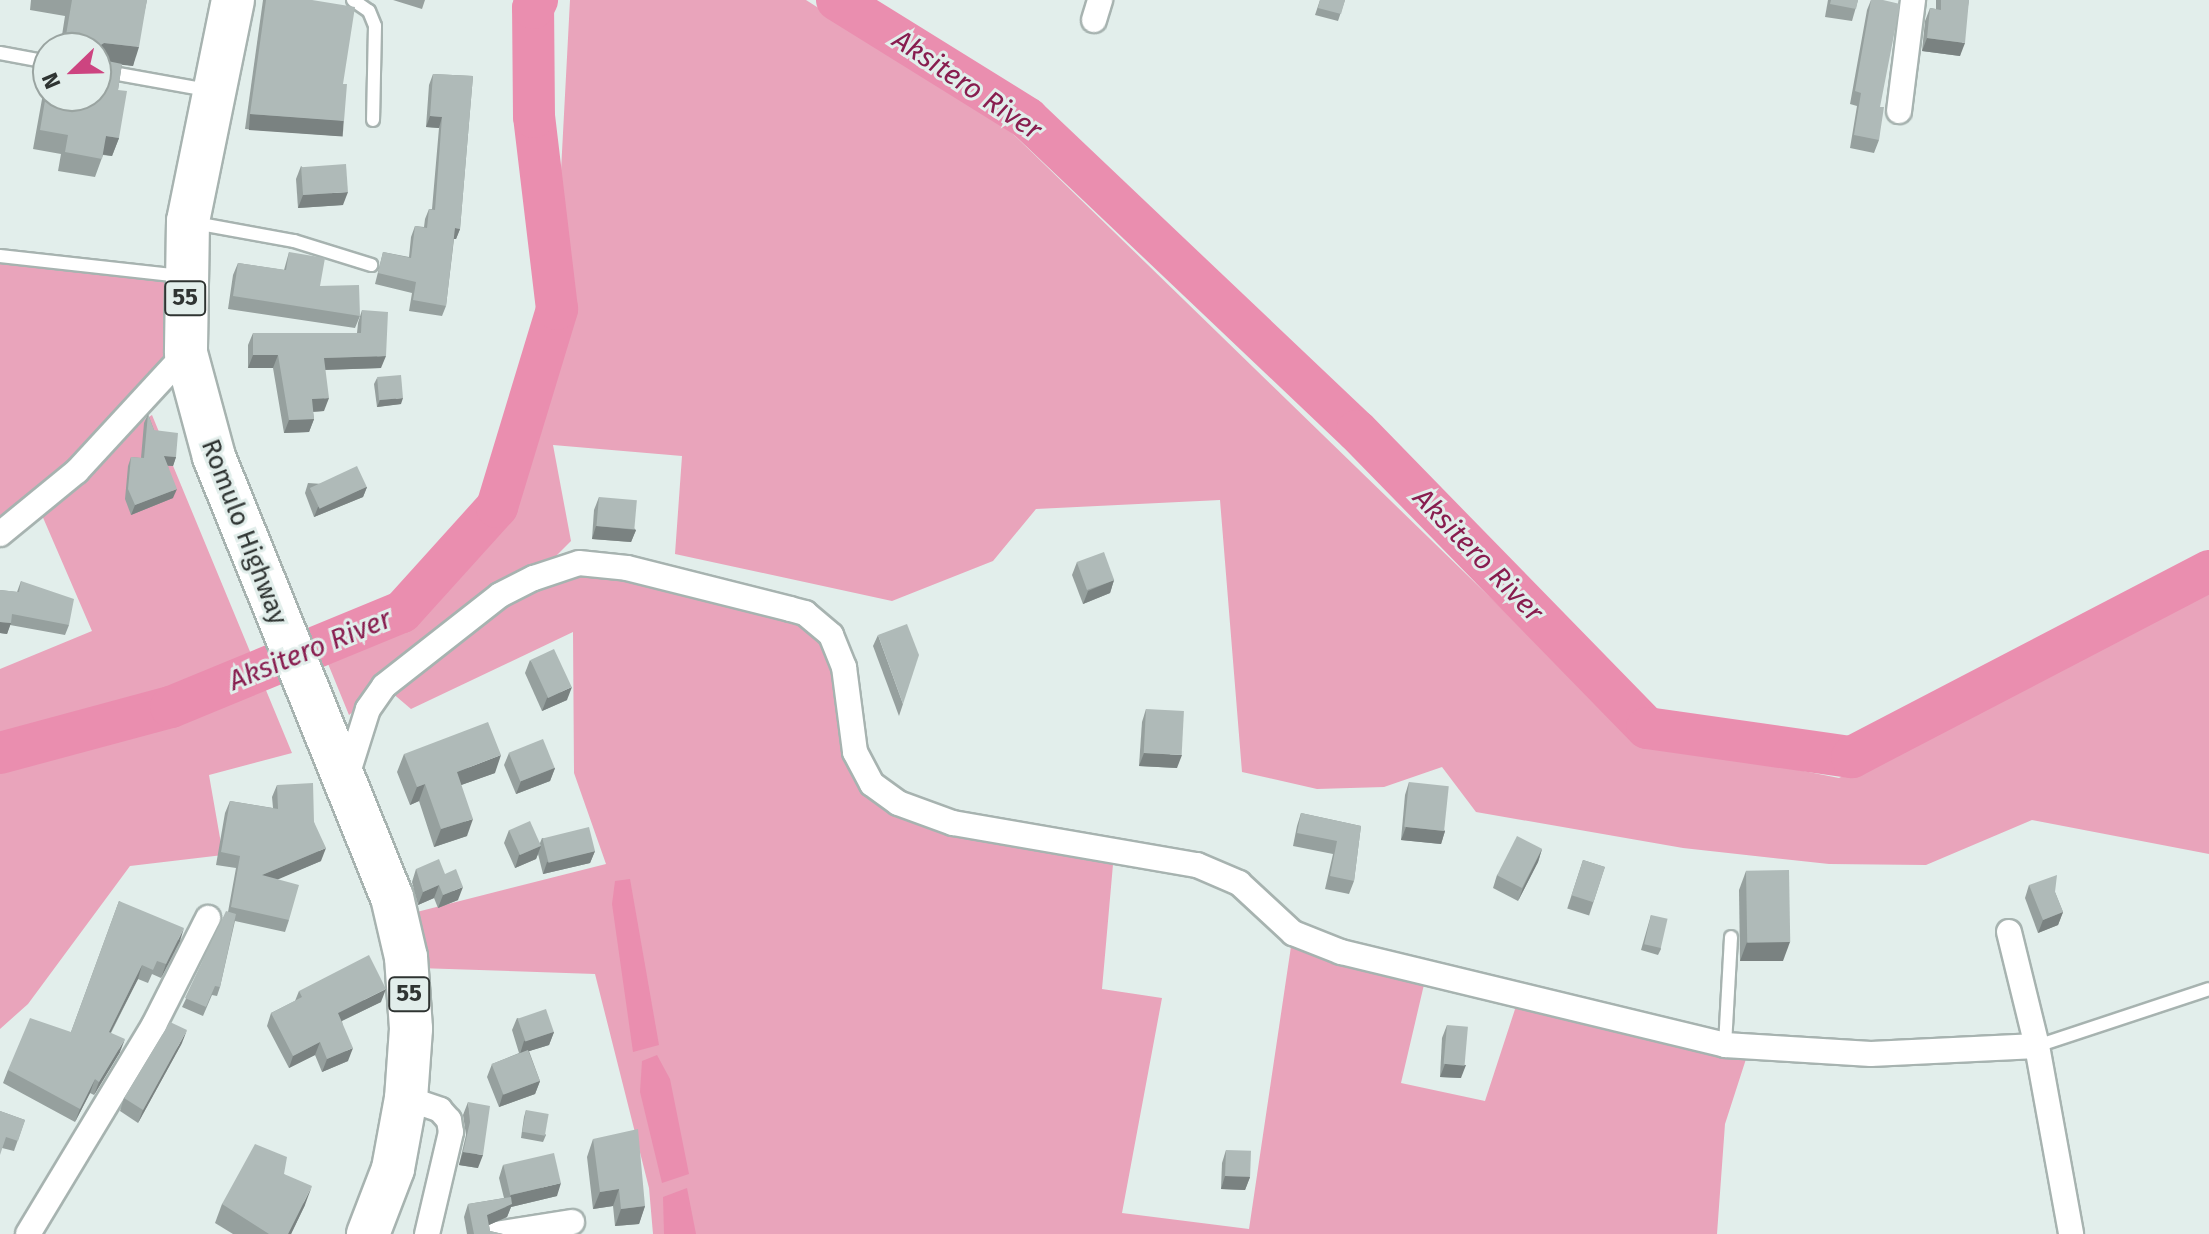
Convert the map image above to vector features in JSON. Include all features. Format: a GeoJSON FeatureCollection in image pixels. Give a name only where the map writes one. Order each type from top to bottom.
{"type":"FeatureCollection","features":[{"type":"Feature","properties":{"kind":"highway","name":"Romulo Highway"},"geometry":{"type":"LineString","coordinates":[[233,0],[188,221],[184,276],[186,353],[214,457],[264,588],[392,897],[406,957],[411,1029],[406,1098],[393,1169],[368,1234]]}},
{"type":"Feature","properties":{"kind":"street"},"geometry":{"type":"LineString","coordinates":[[1899,111],[1913,0]]}},
{"type":"Feature","properties":{"kind":"street"},"geometry":{"type":"LineString","coordinates":[[0,534],[77,471],[186,353]]}},
{"type":"Feature","properties":{"kind":"street"},"geometry":{"type":"LineString","coordinates":[[341,771],[368,709],[384,686],[427,649],[500,595],[534,578],[579,563],[627,568],[805,613],[825,630],[844,667],[855,752],[872,784],[898,803],[953,823],[1197,865],[1239,883],[1293,933],[1341,952],[1725,1045],[1871,1054],[2037,1046]]}},
{"type":"Feature","properties":{"kind":"street"},"geometry":{"type":"LineString","coordinates":[[28,1234],[154,1025],[208,918]]}},
{"type":"Feature","properties":{"kind":"street"},"geometry":{"type":"LineString","coordinates":[[2009,932],[2037,1046],[2071,1234]]}},
{"type":"Feature","properties":{"kind":"street"},"geometry":{"type":"LineString","coordinates":[[406,1098],[440,1110],[449,1120],[451,1132],[427,1234]]}},
{"type":"Feature","properties":{"kind":"street"},"geometry":{"type":"LineString","coordinates":[[496,1234],[572,1222]]}},
{"type":"Feature","properties":{"kind":"lane"},"geometry":{"type":"LineString","coordinates":[[353,0],[369,11],[375,26],[373,120]]}},
{"type":"Feature","properties":{"kind":"lane"},"geometry":{"type":"LineString","coordinates":[[0,53],[32,59]]}},
{"type":"Feature","properties":{"kind":"lane"},"geometry":{"type":"LineString","coordinates":[[112,73],[214,91]]}},
{"type":"Feature","properties":{"kind":"lane"},"geometry":{"type":"LineString","coordinates":[[188,221],[294,241],[371,265]]}},
{"type":"Feature","properties":{"kind":"lane"},"geometry":{"type":"LineString","coordinates":[[0,256],[184,276]]}},
{"type":"Feature","properties":{"kind":"lane"},"geometry":{"type":"LineString","coordinates":[[1725,1045],[1731,937]]}},
{"type":"Feature","properties":{"kind":"lane"},"geometry":{"type":"LineString","coordinates":[[2037,1046],[2209,989]]}},
{"type":"Feature","properties":{"kind":"shaded area"},"geometry":{"type":"Polygon","coordinates":[[[570,0],[806,0],[1008,129],[1635,738],[1839,778],[2209,590],[2209,854],[2032,820],[1926,865],[1829,864],[1683,848],[1476,812],[1442,767],[1384,787],[1317,789],[1242,772],[1220,500],[1036,509],[993,561],[892,601],[675,554],[682,456],[553,445],[571,541],[536,576],[579,563],[825,630],[855,752],[898,803],[1114,853],[1102,989],[1162,998],[1122,1213],[1249,1229],[1293,933],[1426,976],[1401,1083],[1485,1101],[1519,997],[1766,1049],[1746,1059],[1725,1124],[1717,1234],[653,1234],[649,1188],[595,974],[418,968],[405,915],[606,864],[574,773],[573,632],[411,709],[384,686],[349,715],[324,654],[402,612],[497,507],[553,323],[570,0]]]}},
{"type":"Feature","properties":{"kind":"shaded area"},"geometry":{"type":"Polygon","coordinates":[[[0,256],[164,274],[165,377],[105,444],[152,415],[292,753],[209,775],[223,855],[130,866],[28,1004],[0,1029],[0,669],[92,631],[38,506],[0,531],[0,256]]]}},
{"type":"Feature","properties":{"kind":"shaded area"},"geometry":{"type":"Polygon","coordinates":[[[630,879],[659,1045],[633,1052],[612,904],[615,881],[630,879]]]}},
{"type":"Feature","properties":{"kind":"shaded area"},"geometry":{"type":"Polygon","coordinates":[[[657,1055],[670,1079],[689,1174],[662,1183],[640,1092],[642,1061],[657,1055]]]}},
{"type":"Feature","properties":{"kind":"shaded area"},"geometry":{"type":"Polygon","coordinates":[[[687,1188],[696,1234],[664,1234],[663,1197],[687,1188]]]}},
{"type":"Feature","properties":{"kind":"building"},"geometry":{"type":"Polygon","coordinates":[[[72,0],[147,0],[139,47],[112,44],[112,32],[67,32],[72,0]]]}},
{"type":"Feature","properties":{"kind":"building"},"geometry":{"type":"Polygon","coordinates":[[[266,0],[312,0],[355,7],[343,84],[347,84],[344,121],[250,114],[266,0]]]}},
{"type":"Feature","properties":{"kind":"building"},"geometry":{"type":"Polygon","coordinates":[[[1320,0],[1345,0],[1341,14],[1318,8],[1320,0]]]}},
{"type":"Feature","properties":{"kind":"building"},"geometry":{"type":"Polygon","coordinates":[[[1831,0],[1858,0],[1856,9],[1830,4],[1831,0]]]}},
{"type":"Feature","properties":{"kind":"building"},"geometry":{"type":"Polygon","coordinates":[[[1871,0],[1900,4],[1880,107],[1884,107],[1879,140],[1854,135],[1861,93],[1855,91],[1871,0]]]}},
{"type":"Feature","properties":{"kind":"building"},"geometry":{"type":"Polygon","coordinates":[[[1941,0],[1969,0],[1965,43],[1927,38],[1930,8],[1941,10],[1941,0]]]}},
{"type":"Feature","properties":{"kind":"building"},"geometry":{"type":"Polygon","coordinates":[[[112,62],[122,64],[118,90],[127,91],[119,138],[106,136],[102,159],[65,152],[68,135],[40,130],[43,112],[112,112],[112,62]]]}},
{"type":"Feature","properties":{"kind":"building"},"geometry":{"type":"Polygon","coordinates":[[[433,74],[473,76],[460,229],[455,228],[446,306],[413,300],[416,282],[378,273],[383,252],[411,258],[415,226],[427,228],[429,209],[435,210],[442,117],[430,116],[433,74]]]}},
{"type":"Feature","properties":{"kind":"building"},"geometry":{"type":"Polygon","coordinates":[[[346,164],[348,192],[303,195],[301,167],[346,164]]]}},
{"type":"Feature","properties":{"kind":"building"},"geometry":{"type":"Polygon","coordinates":[[[289,252],[325,258],[320,286],[359,285],[360,316],[233,296],[238,263],[286,270],[289,252]]]}},
{"type":"Feature","properties":{"kind":"building"},"geometry":{"type":"Polygon","coordinates":[[[362,310],[388,312],[386,356],[324,358],[329,398],[312,399],[314,419],[289,420],[278,355],[253,355],[253,333],[361,333],[362,310]]]}},
{"type":"Feature","properties":{"kind":"building"},"geometry":{"type":"Polygon","coordinates":[[[401,375],[403,398],[379,400],[377,377],[401,375]]]}},
{"type":"Feature","properties":{"kind":"building"},"geometry":{"type":"Polygon","coordinates":[[[148,414],[154,430],[178,433],[176,457],[164,456],[177,489],[135,505],[128,489],[131,457],[144,458],[148,414]]]}},
{"type":"Feature","properties":{"kind":"building"},"geometry":{"type":"Polygon","coordinates":[[[357,466],[367,487],[320,509],[310,488],[357,466]]]}},
{"type":"Feature","properties":{"kind":"building"},"geometry":{"type":"Polygon","coordinates":[[[599,497],[637,500],[634,529],[596,526],[599,497]]]}},
{"type":"Feature","properties":{"kind":"building"},"geometry":{"type":"Polygon","coordinates":[[[1104,552],[1114,580],[1087,590],[1077,562],[1104,552]]]}},
{"type":"Feature","properties":{"kind":"building"},"geometry":{"type":"Polygon","coordinates":[[[21,581],[74,599],[69,625],[12,614],[11,623],[0,622],[0,590],[19,592],[21,581]]]}},
{"type":"Feature","properties":{"kind":"building"},"geometry":{"type":"Polygon","coordinates":[[[907,624],[919,655],[903,704],[878,635],[907,624]]]}},
{"type":"Feature","properties":{"kind":"building"},"geometry":{"type":"Polygon","coordinates":[[[554,649],[572,687],[548,698],[530,660],[554,649]]]}},
{"type":"Feature","properties":{"kind":"building"},"geometry":{"type":"Polygon","coordinates":[[[1146,709],[1184,711],[1182,755],[1144,753],[1146,709]]]}},
{"type":"Feature","properties":{"kind":"building"},"geometry":{"type":"Polygon","coordinates":[[[488,722],[501,755],[457,772],[473,819],[441,829],[425,784],[417,787],[404,754],[488,722]]]}},
{"type":"Feature","properties":{"kind":"building"},"geometry":{"type":"Polygon","coordinates":[[[543,739],[555,768],[520,782],[509,753],[543,739]]]}},
{"type":"Feature","properties":{"kind":"building"},"geometry":{"type":"Polygon","coordinates":[[[1409,782],[1449,786],[1444,831],[1404,827],[1409,782]]]}},
{"type":"Feature","properties":{"kind":"building"},"geometry":{"type":"Polygon","coordinates":[[[313,783],[314,822],[326,848],[262,875],[299,885],[289,920],[231,907],[240,856],[221,852],[230,801],[278,809],[277,785],[313,783]]]}},
{"type":"Feature","properties":{"kind":"building"},"geometry":{"type":"Polygon","coordinates":[[[1301,813],[1361,826],[1354,881],[1330,876],[1337,841],[1297,833],[1301,813]]]}},
{"type":"Feature","properties":{"kind":"building"},"geometry":{"type":"Polygon","coordinates":[[[530,821],[541,846],[520,855],[509,830],[530,821]]]}},
{"type":"Feature","properties":{"kind":"building"},"geometry":{"type":"Polygon","coordinates":[[[589,827],[595,851],[548,863],[542,839],[589,827]]]}},
{"type":"Feature","properties":{"kind":"building"},"geometry":{"type":"Polygon","coordinates":[[[1517,836],[1542,849],[1522,888],[1497,875],[1517,836]]]}},
{"type":"Feature","properties":{"kind":"building"},"geometry":{"type":"Polygon","coordinates":[[[439,859],[445,874],[456,869],[463,887],[443,895],[439,885],[423,892],[416,869],[439,859]]]}},
{"type":"Feature","properties":{"kind":"building"},"geometry":{"type":"Polygon","coordinates":[[[1583,860],[1605,867],[1593,902],[1572,895],[1583,860]]]}},
{"type":"Feature","properties":{"kind":"building"},"geometry":{"type":"Polygon","coordinates":[[[1789,870],[1790,942],[1747,943],[1746,871],[1789,870]]]}},
{"type":"Feature","properties":{"kind":"building"},"geometry":{"type":"Polygon","coordinates":[[[2057,875],[2055,892],[2063,912],[2043,920],[2029,885],[2057,875]]]}},
{"type":"Feature","properties":{"kind":"building"},"geometry":{"type":"Polygon","coordinates":[[[119,901],[184,928],[166,964],[157,961],[153,970],[142,965],[109,1032],[125,1039],[99,1082],[95,1079],[80,1109],[8,1070],[30,1018],[71,1032],[119,901]]]}},
{"type":"Feature","properties":{"kind":"building"},"geometry":{"type":"Polygon","coordinates":[[[226,911],[236,914],[220,987],[215,986],[206,1007],[185,998],[226,911]]]}},
{"type":"Feature","properties":{"kind":"building"},"geometry":{"type":"Polygon","coordinates":[[[1651,915],[1668,919],[1661,948],[1644,944],[1651,915]]]}},
{"type":"Feature","properties":{"kind":"building"},"geometry":{"type":"Polygon","coordinates":[[[369,955],[386,989],[338,1013],[353,1048],[327,1059],[320,1042],[293,1056],[271,1013],[302,997],[299,991],[369,955]]]}},
{"type":"Feature","properties":{"kind":"building"},"geometry":{"type":"Polygon","coordinates":[[[546,1009],[554,1032],[525,1041],[518,1019],[546,1009]]]}},
{"type":"Feature","properties":{"kind":"building"},"geometry":{"type":"Polygon","coordinates":[[[170,1022],[187,1030],[143,1110],[124,1098],[170,1022]]]}},
{"type":"Feature","properties":{"kind":"building"},"geometry":{"type":"Polygon","coordinates":[[[1447,1025],[1468,1027],[1465,1066],[1444,1064],[1447,1025]]]}},
{"type":"Feature","properties":{"kind":"building"},"geometry":{"type":"Polygon","coordinates":[[[528,1050],[540,1081],[503,1095],[492,1064],[528,1050]]]}},
{"type":"Feature","properties":{"kind":"building"},"geometry":{"type":"Polygon","coordinates":[[[468,1102],[490,1106],[483,1155],[463,1152],[470,1122],[468,1102]]]}},
{"type":"Feature","properties":{"kind":"building"},"geometry":{"type":"Polygon","coordinates":[[[526,1110],[549,1114],[545,1136],[522,1132],[526,1110]]]}},
{"type":"Feature","properties":{"kind":"building"},"geometry":{"type":"Polygon","coordinates":[[[0,1111],[25,1120],[18,1141],[6,1137],[0,1155],[0,1111]]]}},
{"type":"Feature","properties":{"kind":"building"},"geometry":{"type":"Polygon","coordinates":[[[638,1129],[645,1206],[621,1209],[619,1189],[600,1192],[593,1139],[638,1129]]]}},
{"type":"Feature","properties":{"kind":"building"},"geometry":{"type":"Polygon","coordinates":[[[255,1144],[287,1157],[284,1174],[312,1186],[288,1234],[269,1234],[222,1204],[255,1144]]]}},
{"type":"Feature","properties":{"kind":"building"},"geometry":{"type":"Polygon","coordinates":[[[1226,1150],[1251,1151],[1250,1177],[1225,1176],[1226,1150]]]}},
{"type":"Feature","properties":{"kind":"building"},"geometry":{"type":"Polygon","coordinates":[[[554,1153],[561,1183],[510,1195],[503,1165],[554,1153]]]}},
{"type":"Feature","properties":{"kind":"building"},"geometry":{"type":"Polygon","coordinates":[[[511,1197],[512,1204],[487,1215],[490,1231],[503,1234],[474,1234],[468,1204],[511,1197]]]}},
{"type":"Feature","properties":{"kind":"waterway","name":"Aksitero River"},"geometry":{"type":"LineString","coordinates":[[0,753],[171,707],[402,612],[497,507],[557,309],[534,117],[533,8],[537,0]]}},
{"type":"Feature","properties":{"kind":"waterway","name":"Aksitero River"},"geometry":{"type":"LineString","coordinates":[[837,0],[1027,118],[1357,431],[1647,728],[1852,757],[2209,571]]}}]}
